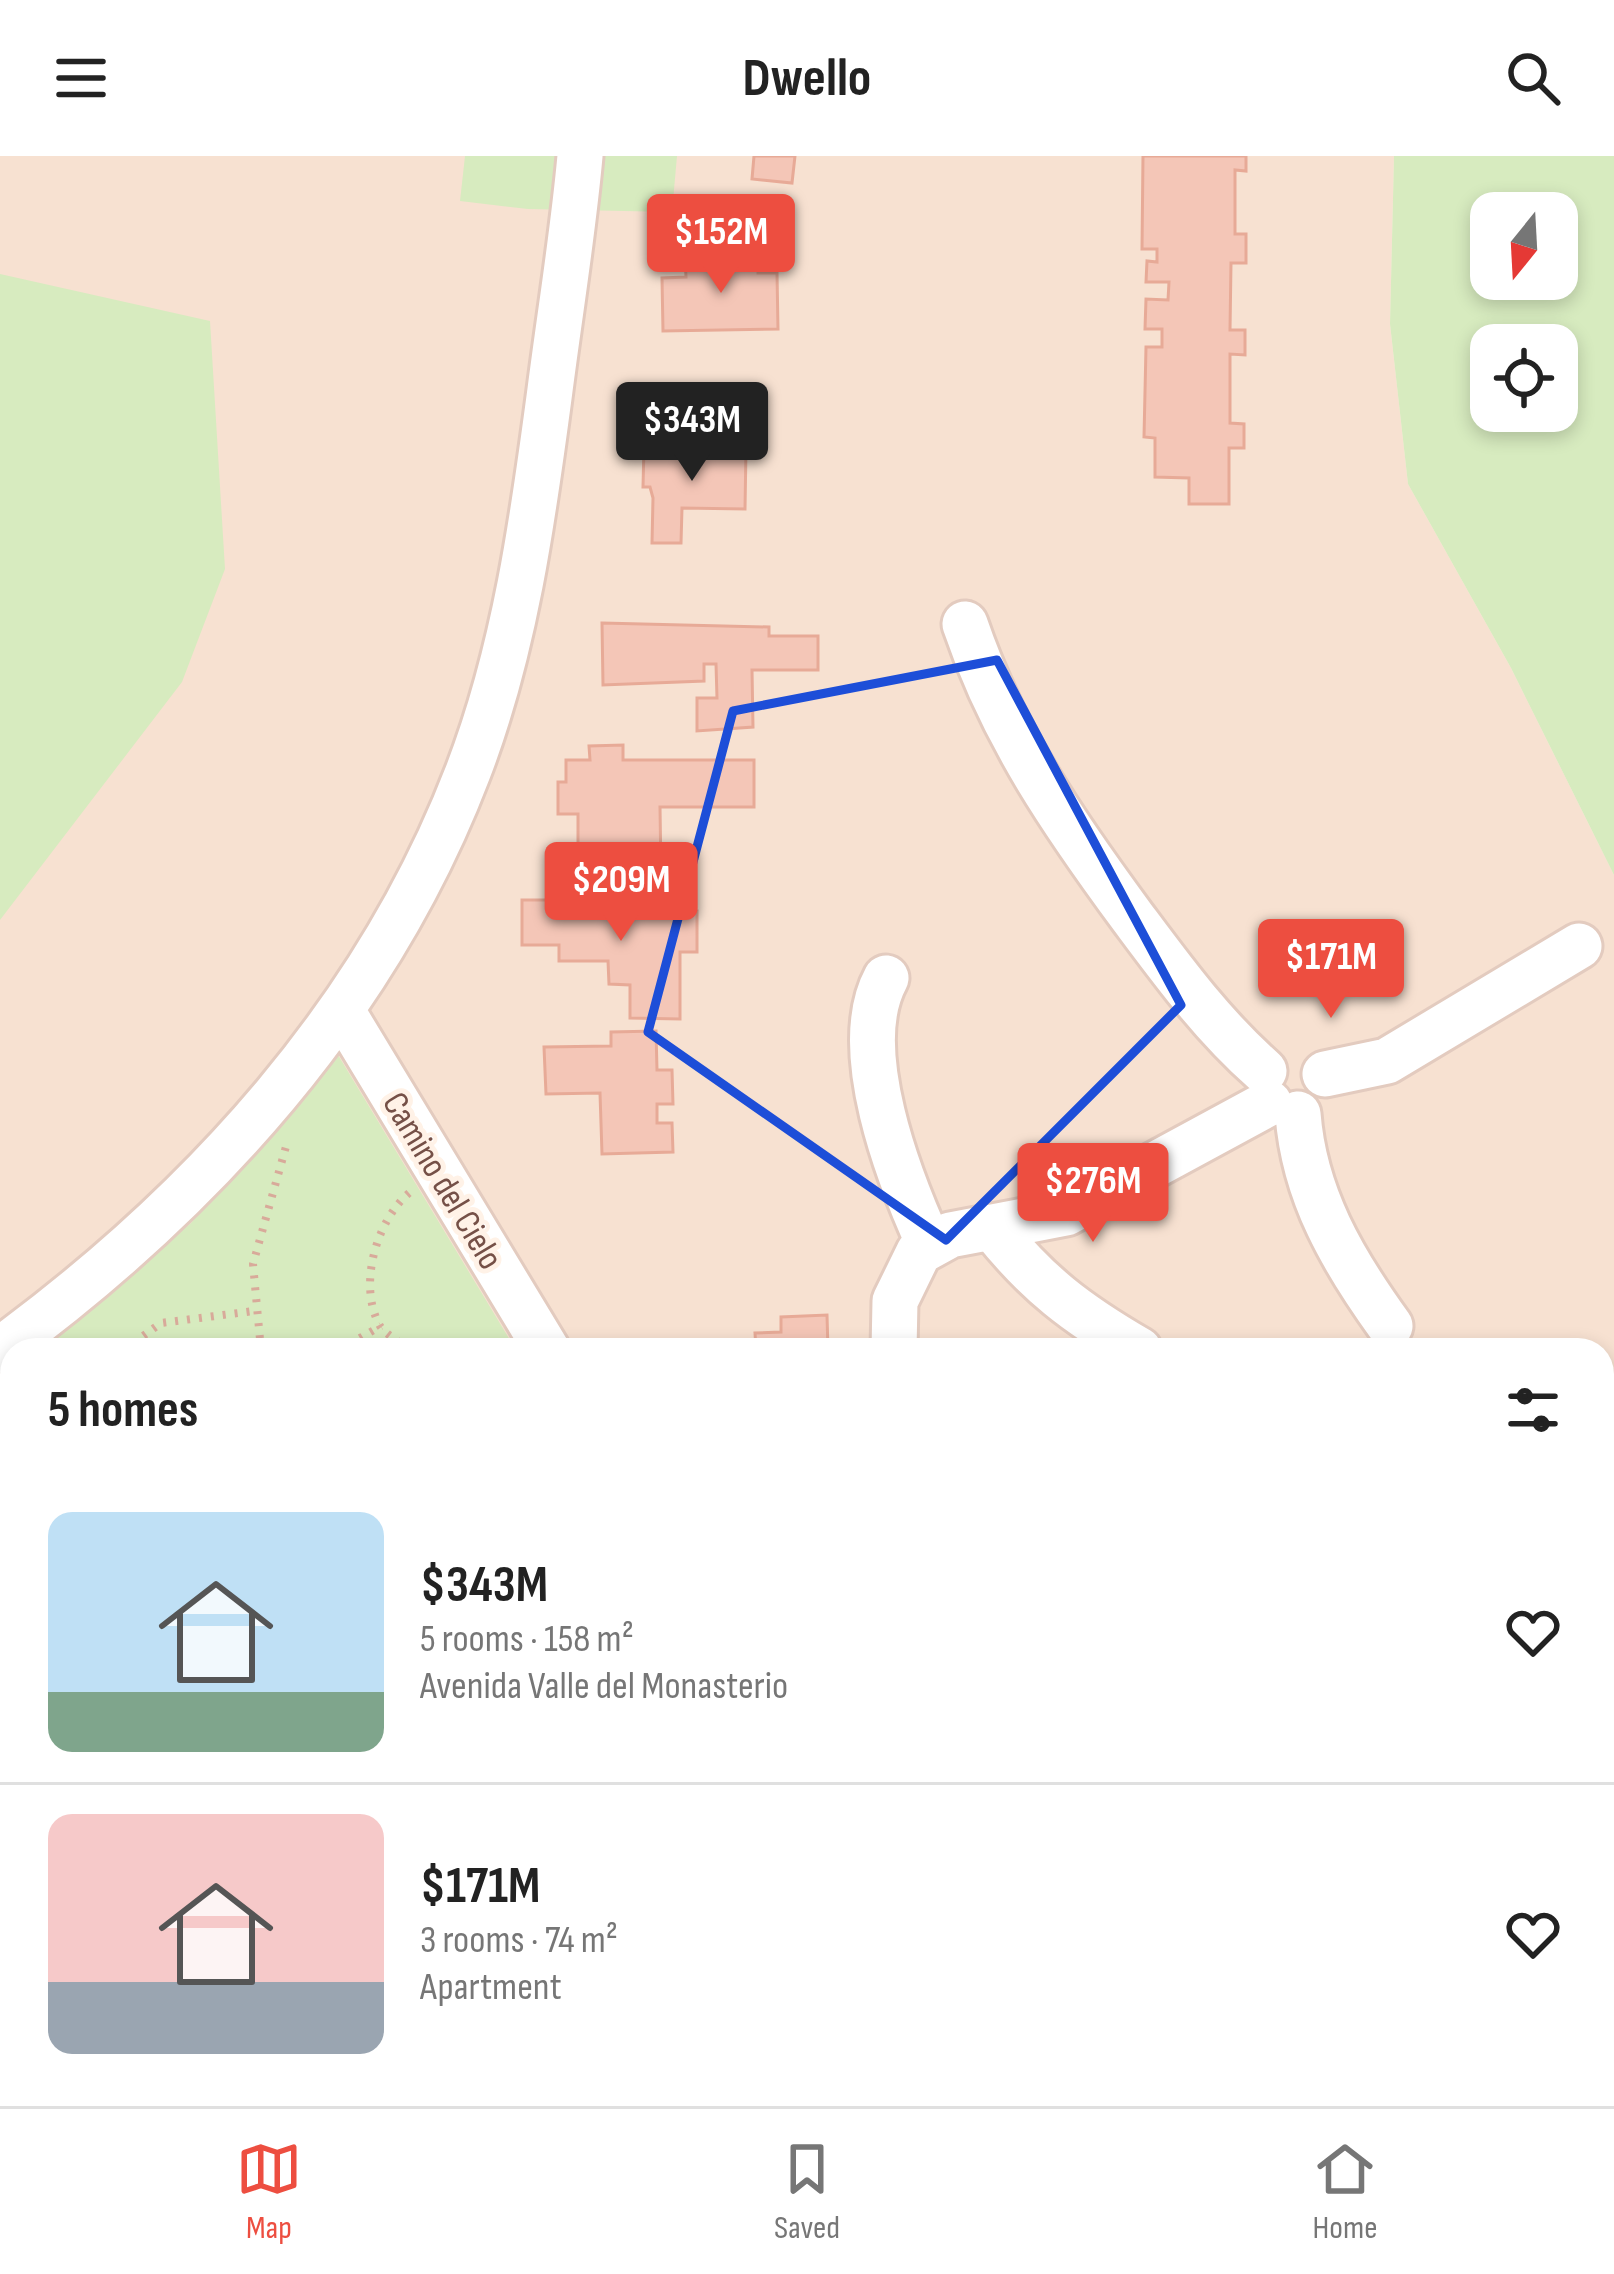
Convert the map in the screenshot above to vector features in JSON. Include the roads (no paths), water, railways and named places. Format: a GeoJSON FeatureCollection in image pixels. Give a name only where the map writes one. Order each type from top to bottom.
{"type":"FeatureCollection","features":[{"type":"Feature","properties":{"kind":"street"},"geometry":{"type":"LineString","coordinates":[[15,1338],[128,1247],[278,1094],[379,954],[443,833],[491,704],[524,566],[580,156]]}},
{"type":"Feature","properties":{"kind":"street"},"geometry":{"type":"LineString","coordinates":[[965,624],[988,691],[1057,815],[1216,1029],[1277,1096]]}},
{"type":"Feature","properties":{"kind":"street"},"geometry":{"type":"LineString","coordinates":[[1390,1326],[1352,1273],[1320,1210],[1277,1096],[1276,1056],[1296,1051],[1314,1058],[1325,1074],[1387,1061],[1579,946]]}},
{"type":"Feature","properties":{"kind":"street"},"geometry":{"type":"LineString","coordinates":[[886,978],[875,998],[872,1040],[877,1083],[908,1190],[930,1246]]}},
{"type":"Feature","properties":{"kind":"street","name":"Camino del Cielo"},"geometry":{"type":"LineString","coordinates":[[342,1011],[540,1338]]}},
{"type":"Feature","properties":{"kind":"street"},"geometry":{"type":"LineString","coordinates":[[894,1338],[895,1301],[919,1252],[950,1235],[1066,1214],[1277,1096]]}},
{"type":"Feature","properties":{"kind":"street"},"geometry":{"type":"LineString","coordinates":[[992,1227],[1034,1279],[1118,1338]]}}]}
